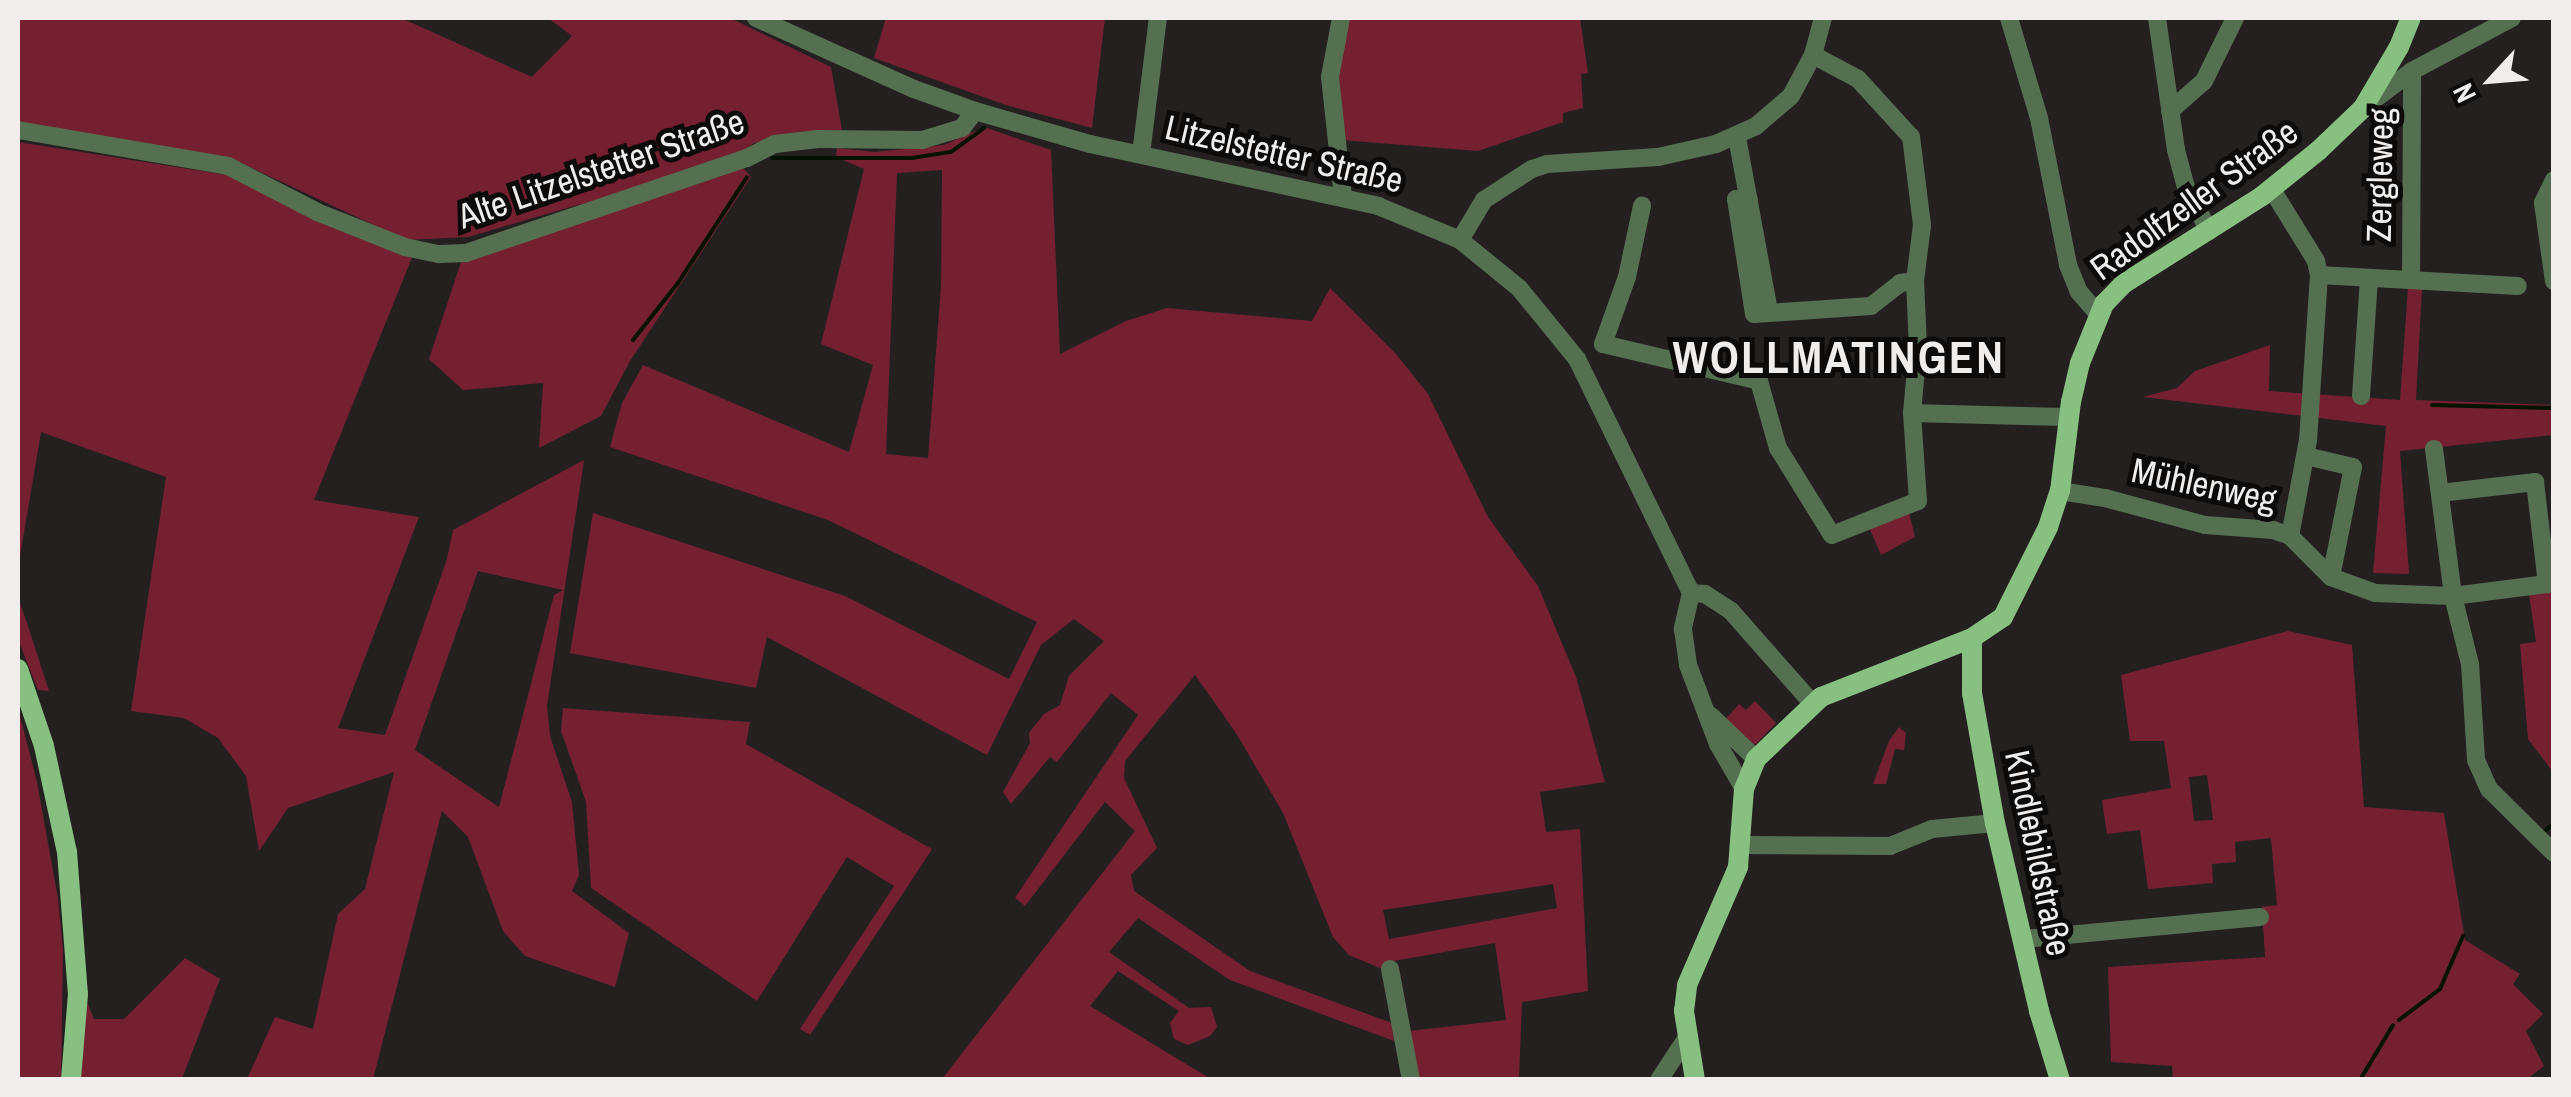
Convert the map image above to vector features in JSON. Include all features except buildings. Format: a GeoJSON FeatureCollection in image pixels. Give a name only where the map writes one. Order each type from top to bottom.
{"type":"FeatureCollection","features":[{"type":"Feature","properties":{"kind":"main road","name":"Radolfzeller Straße"},"geometry":{"type":"LineString","coordinates":[[1695,1080],[1684,1011],[1687,985],[1732,886],[1742,845],[1744,790],[1754,763],[1813,704],[1972,638],[2003,616],[2014,600],[2060,492],[2068,417],[2098,314],[2123,284],[2271,188],[2362,108],[2399,47],[2411,18]]}},
{"type":"Feature","properties":{"kind":"main road","name":"Kindlebildstraße"},"geometry":{"type":"LineString","coordinates":[[1972,638],[1972,693],[1995,823],[2060,1080]]}},
{"type":"Feature","properties":{"kind":"main road"},"geometry":{"type":"LineString","coordinates":[[18,669],[44,746],[68,852],[78,994],[72,1080]]}},
{"type":"Feature","properties":{"kind":"street","name":"Litzelstetter Straße"},"geometry":{"type":"LineString","coordinates":[[756,18],[914,89],[975,111],[1141,154],[1343,197],[1418,220],[1460,240],[1521,290],[1578,359],[1691,593]]}},
{"type":"Feature","properties":{"kind":"street"},"geometry":{"type":"LineString","coordinates":[[1141,154],[1158,18]]}},
{"type":"Feature","properties":{"kind":"street"},"geometry":{"type":"LineString","coordinates":[[1341,18],[1330,77],[1343,197]]}},
{"type":"Feature","properties":{"kind":"street"},"geometry":{"type":"LineString","coordinates":[[1460,240],[1484,200],[1532,169],[1547,164],[1658,157],[1737,137],[1770,117],[1791,96],[1813,55],[1822,18]]}},
{"type":"Feature","properties":{"kind":"street"},"geometry":{"type":"LineString","coordinates":[[2009,18],[2039,118],[2068,265],[2079,292],[2098,314]]}},
{"type":"Feature","properties":{"kind":"street"},"geometry":{"type":"LineString","coordinates":[[2157,18],[2186,187],[2209,230]]}},
{"type":"Feature","properties":{"kind":"street"},"geometry":{"type":"LineString","coordinates":[[2170,111],[2204,81],[2235,18]]}},
{"type":"Feature","properties":{"kind":"street"},"geometry":{"type":"LineString","coordinates":[[2362,108],[2412,72],[2512,18]]}},
{"type":"Feature","properties":{"kind":"street"},"geometry":{"type":"LineString","coordinates":[[1603,344],[1759,381],[1778,448],[1832,535],[1918,501],[1912,413],[1918,347],[1915,281],[1922,224],[1911,136],[1858,79],[1813,55]]}},
{"type":"Feature","properties":{"kind":"street","name":"Zergleweg"},"geometry":{"type":"LineString","coordinates":[[2411,280],[2412,72]]}},
{"type":"Feature","properties":{"kind":"street","name":"Alte Litzelstetter Straße"},"geometry":{"type":"LineString","coordinates":[[18,130],[228,166],[317,212],[405,247],[439,254],[481,248],[748,158],[775,144],[818,138],[922,140],[962,128],[975,111]]}},
{"type":"Feature","properties":{"kind":"street"},"geometry":{"type":"LineString","coordinates":[[1737,137],[1749,200],[1736,199],[1754,314],[1871,306],[1900,283],[1915,281]]}},
{"type":"Feature","properties":{"kind":"street"},"geometry":{"type":"LineString","coordinates":[[2554,180],[2543,203],[2554,281]]}},
{"type":"Feature","properties":{"kind":"street"},"geometry":{"type":"LineString","coordinates":[[2271,188],[2316,262],[2319,276],[2306,456],[2290,536]]}},
{"type":"Feature","properties":{"kind":"street"},"geometry":{"type":"LineString","coordinates":[[1578,359],[1603,344],[1628,276],[1642,206]]}},
{"type":"Feature","properties":{"kind":"street"},"geometry":{"type":"LineString","coordinates":[[2319,276],[2518,286]]}},
{"type":"Feature","properties":{"kind":"street"},"geometry":{"type":"LineString","coordinates":[[2360,396],[2369,278]]}},
{"type":"Feature","properties":{"kind":"street"},"geometry":{"type":"LineString","coordinates":[[1912,413],[2068,417]]}},
{"type":"Feature","properties":{"kind":"street"},"geometry":{"type":"LineString","coordinates":[[2434,449],[2453,596],[2470,664],[2476,760],[2489,789],[2554,853]]}},
{"type":"Feature","properties":{"kind":"street"},"geometry":{"type":"LineString","coordinates":[[2306,456],[2353,467],[2331,578]]}},
{"type":"Feature","properties":{"kind":"street"},"geometry":{"type":"LineString","coordinates":[[2440,493],[2535,482],[2550,584]]}},
{"type":"Feature","properties":{"kind":"street","name":"Mühlenweg"},"geometry":{"type":"LineString","coordinates":[[2060,492],[2105,498],[2205,525],[2273,530],[2290,536],[2331,578],[2375,593],[2453,596],[2550,584]]}},
{"type":"Feature","properties":{"kind":"street"},"geometry":{"type":"LineString","coordinates":[[1744,790],[1718,744],[1683,642],[1691,593],[1705,594],[1731,611],[1813,704]]}},
{"type":"Feature","properties":{"kind":"street"},"geometry":{"type":"LineString","coordinates":[[1712,722],[1754,763]]}},
{"type":"Feature","properties":{"kind":"street"},"geometry":{"type":"LineString","coordinates":[[1742,845],[1890,846],[1943,827],[1995,823]]}},
{"type":"Feature","properties":{"kind":"street"},"geometry":{"type":"LineString","coordinates":[[2023,938],[2260,917]]}},
{"type":"Feature","properties":{"kind":"street"},"geometry":{"type":"LineString","coordinates":[[1390,968],[1411,1080]]}},
{"type":"Feature","properties":{"kind":"street"},"geometry":{"type":"LineString","coordinates":[[1659,1080],[1688,1036]]}},
{"type":"Feature","properties":{"kind":"shaded area"},"geometry":{"type":"Polygon","coordinates":[[[18,18],[401,18],[532,77],[572,36],[548,18],[730,18],[831,67],[842,130],[754,143],[734,158],[751,177],[630,361],[601,416],[539,448],[543,383],[463,390],[429,359],[463,256],[583,208],[581,204],[468,237],[406,240],[235,160],[18,125],[18,18]]]}},
{"type":"Feature","properties":{"kind":"shaded area"},"geometry":{"type":"Polygon","coordinates":[[[886,18],[1105,18],[1092,128],[1006,105],[874,58],[886,18]]]}},
{"type":"Feature","properties":{"kind":"shaded area"},"geometry":{"type":"Polygon","coordinates":[[[1341,18],[1580,18],[1588,73],[1581,74],[1583,108],[1563,113],[1563,122],[1478,151],[1341,140],[1330,77],[1341,18]]]}},
{"type":"Feature","properties":{"kind":"shaded area"},"geometry":{"type":"Polygon","coordinates":[[[984,127],[1051,150],[1060,354],[1126,321],[1167,308],[1312,321],[1330,288],[1396,354],[1428,394],[1488,517],[1538,586],[1576,677],[1605,782],[1540,792],[1546,832],[1580,829],[1588,991],[1522,1002],[1519,1079],[1411,1079],[1409,1031],[1506,1020],[1495,943],[1394,961],[1387,971],[1349,955],[1333,937],[1283,813],[1236,733],[1195,675],[1125,761],[1124,778],[1157,848],[1131,875],[1134,891],[1250,971],[1392,1023],[1394,1041],[1230,980],[1138,918],[1109,952],[1189,1008],[1211,1007],[1217,1027],[1210,1036],[1188,1045],[1174,1039],[1170,1023],[1179,1011],[1118,971],[1090,1006],[1211,1079],[942,1079],[1135,831],[1105,802],[1025,906],[1015,898],[1138,715],[1111,693],[1057,762],[1050,757],[1011,804],[1003,792],[1030,743],[1029,733],[1044,714],[1060,705],[1069,676],[1104,641],[1074,619],[1041,645],[987,755],[767,637],[756,688],[570,653],[593,513],[845,596],[1009,679],[1037,622],[828,520],[610,447],[622,403],[643,365],[849,452],[873,365],[821,344],[864,169],[836,157],[837,148],[875,152],[944,145],[984,127]],[[942,170],[897,173],[886,454],[928,458],[941,286],[942,170]],[[1553,884],[1383,910],[1389,939],[1557,908],[1553,884]]]}},
{"type":"Feature","properties":{"kind":"shaded area"},"geometry":{"type":"Polygon","coordinates":[[[18,142],[227,175],[415,250],[314,500],[419,517],[338,728],[385,735],[447,559],[453,530],[584,460],[547,706],[550,736],[572,802],[579,875],[572,891],[629,933],[615,987],[525,956],[503,931],[468,837],[442,811],[373,1079],[247,1079],[275,1017],[313,1029],[338,914],[365,889],[394,772],[288,808],[259,851],[246,776],[218,738],[184,718],[131,711],[166,477],[41,432],[18,568],[18,142]],[[478,571],[415,750],[499,807],[554,595],[563,590],[478,571]]]}},
{"type":"Feature","properties":{"kind":"shaded area"},"geometry":{"type":"Polygon","coordinates":[[[2408,288],[2422,289],[2416,400],[2553,405],[2553,435],[2400,451],[2409,574],[2373,573],[2386,426],[2143,397],[2177,388],[2195,371],[2270,345],[2269,391],[2400,400],[2408,288]]]}},
{"type":"Feature","properties":{"kind":"shaded area"},"geometry":{"type":"Polygon","coordinates":[[[1908,509],[1915,537],[1881,555],[1869,527],[1908,509]]]}},
{"type":"Feature","properties":{"kind":"shaded area"},"geometry":{"type":"Polygon","coordinates":[[[2553,587],[2553,772],[2528,739],[2520,644],[2536,642],[2529,594],[2553,587]]]}},
{"type":"Feature","properties":{"kind":"shaded area"},"geometry":{"type":"Polygon","coordinates":[[[18,597],[49,691],[38,690],[18,639],[18,597]]]}},
{"type":"Feature","properties":{"kind":"shaded area"},"geometry":{"type":"Polygon","coordinates":[[[2288,631],[2352,645],[2364,807],[2444,813],[2465,940],[2520,974],[2513,984],[2543,1014],[2526,1031],[2544,1066],[2526,1080],[2173,1080],[2172,1066],[2111,1062],[2108,967],[2265,957],[2262,907],[2277,905],[2271,838],[2235,842],[2236,862],[2212,864],[2213,883],[2148,889],[2140,830],[2107,834],[2102,800],[2171,788],[2164,741],[2130,741],[2121,675],[2288,631]],[[2207,775],[2189,777],[2194,821],[2213,820],[2207,775]]]}},
{"type":"Feature","properties":{"kind":"shaded area"},"geometry":{"type":"Polygon","coordinates":[[[1755,701],[1776,723],[1756,744],[1748,745],[1725,720],[1739,704],[1746,710],[1755,701]]]}},
{"type":"Feature","properties":{"kind":"shaded area"},"geometry":{"type":"Polygon","coordinates":[[[18,708],[37,782],[58,899],[63,950],[61,1079],[18,1079],[18,708]]]}},
{"type":"Feature","properties":{"kind":"shaded area"},"geometry":{"type":"Polygon","coordinates":[[[563,708],[750,722],[746,744],[932,849],[810,1035],[800,1029],[894,886],[847,857],[757,1001],[591,888],[586,802],[561,731],[563,708]]]}},
{"type":"Feature","properties":{"kind":"shaded area"},"geometry":{"type":"Polygon","coordinates":[[[1899,727],[1906,733],[1904,750],[1895,749],[1886,784],[1873,784],[1889,741],[1899,727]]]}},
{"type":"Feature","properties":{"kind":"shaded area"},"geometry":{"type":"Polygon","coordinates":[[[185,958],[220,979],[182,1079],[80,1080],[85,997],[94,1019],[124,1019],[185,958]]]}},
{"type":"Feature","properties":{"kind":"waterway"},"geometry":{"type":"LineString","coordinates":[[772,158],[912,158],[951,152],[984,128]]}},
{"type":"Feature","properties":{"kind":"waterway"},"geometry":{"type":"LineString","coordinates":[[633,340],[678,283],[747,177]]}},
{"type":"Feature","properties":{"kind":"waterway"},"geometry":{"type":"LineString","coordinates":[[2432,405],[2554,408]]}},
{"type":"Feature","properties":{"kind":"waterway"},"geometry":{"type":"LineString","coordinates":[[2543,833],[2554,823]]}},
{"type":"Feature","properties":{"kind":"waterway"},"geometry":{"type":"LineString","coordinates":[[2399,1020],[2440,989],[2463,936]]}},
{"type":"Feature","properties":{"kind":"waterway"},"geometry":{"type":"LineString","coordinates":[[2360,1080],[2393,1025]]}},
{"type":"Feature","properties":{"kind":"district","name":"WOLLMATINGEN"},"geometry":{"type":"Point","coordinates":[1839,357]}}]}
